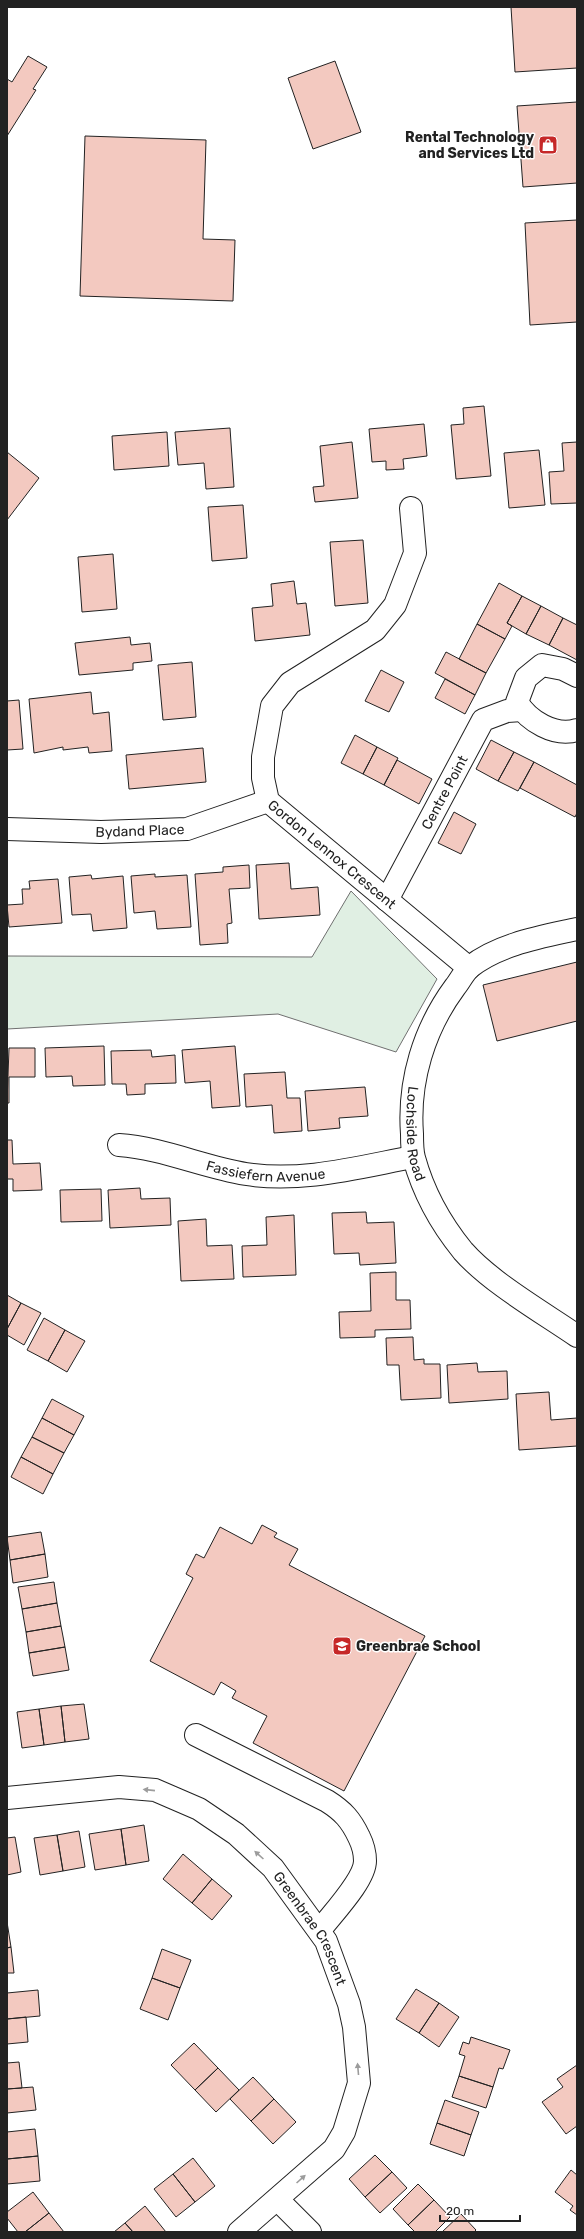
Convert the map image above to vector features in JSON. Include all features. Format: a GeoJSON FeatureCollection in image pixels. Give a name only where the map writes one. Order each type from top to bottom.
{"type":"FeatureCollection","features":[{"type":"Feature","properties":{"kind":"street","name":"Gordon Lennox Crescent"},"geometry":{"type":"LineString","coordinates":[[411,508],[415,552],[395,605],[375,630],[290,683],[272,706],[263,757],[263,778],[268,801],[469,968]]}},
{"type":"Feature","properties":{"kind":"street"},"geometry":{"type":"LineString","coordinates":[[577,676],[552,666],[542,666],[526,678],[518,702],[522,710],[532,719],[557,731],[567,733],[577,730]]}},
{"type":"Feature","properties":{"kind":"street","name":"Centre Point"},"geometry":{"type":"LineString","coordinates":[[386,900],[483,720],[507,711],[522,710]]}},
{"type":"Feature","properties":{"kind":"street","name":"Bydand Place"},"geometry":{"type":"LineString","coordinates":[[7,829],[101,832],[187,829],[268,801]]}},
{"type":"Feature","properties":{"kind":"street","name":"Lochside Road"},"geometry":{"type":"LineString","coordinates":[[577,928],[494,952],[469,968],[441,1006],[421,1051],[414,1078],[411,1121],[414,1156],[426,1192],[444,1224],[464,1252],[500,1283],[577,1336]]}},
{"type":"Feature","properties":{"kind":"street","name":"Fassiefern Avenue"},"geometry":{"type":"LineString","coordinates":[[119,1145],[160,1152],[200,1165],[246,1174],[282,1178],[329,1172],[414,1156]]}},
{"type":"Feature","properties":{"kind":"street"},"geometry":{"type":"LineString","coordinates":[[196,1735],[327,1801],[342,1811],[352,1822],[361,1841],[365,1861],[360,1875],[353,1887],[320,1930]]}},
{"type":"Feature","properties":{"kind":"street","name":"Greenbrae Crescent"},"geometry":{"type":"LineString","coordinates":[[7,1798],[118,1787],[156,1790],[192,1806],[236,1834],[274,1868],[320,1930],[326,1941],[349,2004],[354,2027],[359,2083],[344,2132],[334,2149],[240,2232]]}},
{"type":"Feature","properties":{"kind":"street"},"geometry":{"type":"LineString","coordinates":[[278,2200],[310,2232]]}},
{"type":"Feature","properties":{"kind":"green space"},"geometry":{"type":"Polygon","coordinates":[[[351,891],[437,979],[396,1052],[278,1014],[7,1029],[7,956],[312,957],[351,891]]]}},
{"type":"Feature","properties":{"kind":"building"},"geometry":{"type":"Polygon","coordinates":[[[511,7],[577,7],[577,68],[515,72],[511,7]]]}},
{"type":"Feature","properties":{"kind":"building"},"geometry":{"type":"Polygon","coordinates":[[[28,56],[47,67],[33,89],[36,90],[7,136],[7,79],[12,82],[28,56]]]}},
{"type":"Feature","properties":{"kind":"building"},"geometry":{"type":"Polygon","coordinates":[[[335,61],[361,132],[313,149],[288,78],[335,61]]]}},
{"type":"Feature","properties":{"kind":"building","name":"Rental Technology and Services Ltd"},"geometry":{"type":"Polygon","coordinates":[[[577,102],[577,183],[523,187],[517,106],[577,102]]]}},
{"type":"Feature","properties":{"kind":"building"},"geometry":{"type":"Polygon","coordinates":[[[85,136],[206,140],[203,239],[235,240],[233,301],[80,296],[85,136]]]}},
{"type":"Feature","properties":{"kind":"building"},"geometry":{"type":"Polygon","coordinates":[[[577,220],[577,322],[530,325],[525,223],[577,220]]]}},
{"type":"Feature","properties":{"kind":"building"},"geometry":{"type":"Polygon","coordinates":[[[484,406],[491,476],[456,479],[451,425],[464,424],[463,408],[484,406]]]}},
{"type":"Feature","properties":{"kind":"building"},"geometry":{"type":"Polygon","coordinates":[[[424,424],[427,456],[403,459],[404,469],[386,470],[386,461],[372,462],[369,429],[424,424]]]}},
{"type":"Feature","properties":{"kind":"building"},"geometry":{"type":"Polygon","coordinates":[[[230,428],[234,487],[206,489],[204,463],[178,465],[175,432],[230,428]]]}},
{"type":"Feature","properties":{"kind":"building"},"geometry":{"type":"Polygon","coordinates":[[[167,432],[169,466],[114,470],[112,436],[167,432]]]}},
{"type":"Feature","properties":{"kind":"building"},"geometry":{"type":"Polygon","coordinates":[[[352,442],[358,498],[315,502],[313,487],[324,486],[320,446],[352,442]]]}},
{"type":"Feature","properties":{"kind":"building"},"geometry":{"type":"Polygon","coordinates":[[[577,442],[577,503],[551,504],[549,472],[564,471],[562,443],[577,442]]]}},
{"type":"Feature","properties":{"kind":"building"},"geometry":{"type":"Polygon","coordinates":[[[539,450],[545,505],[509,508],[504,453],[539,450]]]}},
{"type":"Feature","properties":{"kind":"building"},"geometry":{"type":"Polygon","coordinates":[[[7,452],[39,478],[7,520],[7,452]]]}},
{"type":"Feature","properties":{"kind":"building"},"geometry":{"type":"Polygon","coordinates":[[[243,505],[247,558],[212,561],[208,507],[243,505]]]}},
{"type":"Feature","properties":{"kind":"building"},"geometry":{"type":"Polygon","coordinates":[[[363,540],[368,603],[335,606],[330,542],[363,540]]]}},
{"type":"Feature","properties":{"kind":"building"},"geometry":{"type":"Polygon","coordinates":[[[113,554],[117,609],[82,612],[78,557],[113,554]]]}},
{"type":"Feature","properties":{"kind":"building"},"geometry":{"type":"Polygon","coordinates":[[[294,581],[297,604],[306,603],[310,635],[255,641],[252,608],[273,606],[271,584],[294,581]]]}},
{"type":"Feature","properties":{"kind":"building"},"geometry":{"type":"Polygon","coordinates":[[[499,583],[522,596],[507,623],[512,626],[505,639],[477,624],[499,583]]]}},
{"type":"Feature","properties":{"kind":"building"},"geometry":{"type":"Polygon","coordinates":[[[522,596],[541,606],[526,634],[507,623],[522,596]]]}},
{"type":"Feature","properties":{"kind":"building"},"geometry":{"type":"Polygon","coordinates":[[[541,606],[563,618],[549,645],[526,634],[541,606]]]}},
{"type":"Feature","properties":{"kind":"building"},"geometry":{"type":"Polygon","coordinates":[[[563,618],[577,625],[577,660],[549,645],[563,618]]]}},
{"type":"Feature","properties":{"kind":"building"},"geometry":{"type":"Polygon","coordinates":[[[477,624],[505,639],[486,673],[459,659],[477,624]]]}},
{"type":"Feature","properties":{"kind":"building"},"geometry":{"type":"Polygon","coordinates":[[[130,637],[131,645],[150,643],[152,661],[133,663],[133,670],[79,675],[75,643],[130,637]]]}},
{"type":"Feature","properties":{"kind":"building"},"geometry":{"type":"Polygon","coordinates":[[[446,652],[486,673],[475,695],[435,673],[446,652]]]}},
{"type":"Feature","properties":{"kind":"building"},"geometry":{"type":"Polygon","coordinates":[[[192,662],[196,717],[163,720],[158,665],[192,662]]]}},
{"type":"Feature","properties":{"kind":"building"},"geometry":{"type":"Polygon","coordinates":[[[381,670],[404,682],[389,712],[365,701],[381,670]]]}},
{"type":"Feature","properties":{"kind":"building"},"geometry":{"type":"Polygon","coordinates":[[[445,679],[475,695],[465,714],[435,698],[445,679]]]}},
{"type":"Feature","properties":{"kind":"building"},"geometry":{"type":"Polygon","coordinates":[[[91,692],[93,714],[109,712],[112,751],[89,753],[88,747],[63,750],[63,747],[34,753],[29,699],[91,692]]]}},
{"type":"Feature","properties":{"kind":"building"},"geometry":{"type":"Polygon","coordinates":[[[19,700],[23,749],[7,750],[7,701],[19,700]]]}},
{"type":"Feature","properties":{"kind":"building"},"geometry":{"type":"Polygon","coordinates":[[[355,735],[377,747],[363,774],[341,763],[355,735]]]}},
{"type":"Feature","properties":{"kind":"building"},"geometry":{"type":"Polygon","coordinates":[[[491,740],[514,752],[498,781],[476,769],[491,740]]]}},
{"type":"Feature","properties":{"kind":"building"},"geometry":{"type":"Polygon","coordinates":[[[377,747],[398,758],[384,785],[363,774],[377,747]]]}},
{"type":"Feature","properties":{"kind":"building"},"geometry":{"type":"Polygon","coordinates":[[[203,748],[206,782],[129,789],[126,755],[203,748]]]}},
{"type":"Feature","properties":{"kind":"building"},"geometry":{"type":"Polygon","coordinates":[[[514,752],[534,762],[518,791],[498,781],[514,752]]]}},
{"type":"Feature","properties":{"kind":"building"},"geometry":{"type":"Polygon","coordinates":[[[397,760],[432,779],[419,804],[384,785],[397,760]]]}},
{"type":"Feature","properties":{"kind":"building"},"geometry":{"type":"Polygon","coordinates":[[[534,762],[577,785],[577,813],[575,817],[520,788],[534,762]]]}},
{"type":"Feature","properties":{"kind":"building"},"geometry":{"type":"Polygon","coordinates":[[[454,812],[476,824],[461,854],[438,843],[454,812]]]}},
{"type":"Feature","properties":{"kind":"building"},"geometry":{"type":"Polygon","coordinates":[[[289,863],[291,889],[318,887],[320,915],[259,919],[256,865],[289,863]]]}},
{"type":"Feature","properties":{"kind":"building"},"geometry":{"type":"Polygon","coordinates":[[[249,865],[250,888],[229,889],[232,923],[227,924],[228,943],[200,945],[195,874],[223,872],[223,867],[249,865]]]}},
{"type":"Feature","properties":{"kind":"building"},"geometry":{"type":"Polygon","coordinates":[[[155,874],[155,877],[187,875],[191,927],[157,929],[155,911],[134,913],[131,876],[155,874]]]}},
{"type":"Feature","properties":{"kind":"building"},"geometry":{"type":"Polygon","coordinates":[[[91,875],[92,879],[123,876],[127,928],[93,931],[91,914],[72,915],[69,877],[91,875]]]}},
{"type":"Feature","properties":{"kind":"building"},"geometry":{"type":"Polygon","coordinates":[[[58,879],[62,923],[9,927],[7,905],[23,904],[22,889],[30,889],[29,881],[58,879]]]}},
{"type":"Feature","properties":{"kind":"building"},"geometry":{"type":"Polygon","coordinates":[[[577,962],[577,1021],[497,1041],[483,985],[577,962]]]}},
{"type":"Feature","properties":{"kind":"building"},"geometry":{"type":"Polygon","coordinates":[[[104,1046],[105,1085],[73,1086],[72,1076],[46,1077],[45,1048],[104,1046]]]}},
{"type":"Feature","properties":{"kind":"building"},"geometry":{"type":"Polygon","coordinates":[[[235,1046],[240,1106],[212,1108],[210,1081],[185,1083],[182,1050],[235,1046]]]}},
{"type":"Feature","properties":{"kind":"building"},"geometry":{"type":"Polygon","coordinates":[[[9,1048],[35,1048],[35,1077],[9,1077],[9,1103],[7,1103],[9,1048]]]}},
{"type":"Feature","properties":{"kind":"building"},"geometry":{"type":"Polygon","coordinates":[[[151,1050],[152,1057],[175,1055],[176,1083],[145,1084],[145,1094],[127,1095],[126,1084],[112,1084],[111,1051],[151,1050]]]}},
{"type":"Feature","properties":{"kind":"building"},"geometry":{"type":"Polygon","coordinates":[[[285,1072],[287,1098],[300,1098],[302,1131],[274,1133],[272,1105],[246,1107],[244,1074],[285,1072]]]}},
{"type":"Feature","properties":{"kind":"building"},"geometry":{"type":"Polygon","coordinates":[[[365,1087],[368,1116],[339,1118],[340,1128],[308,1131],[305,1091],[365,1087]]]}},
{"type":"Feature","properties":{"kind":"building"},"geometry":{"type":"Polygon","coordinates":[[[7,1140],[12,1140],[13,1164],[40,1163],[42,1190],[13,1191],[13,1179],[7,1179],[7,1140]]]}},
{"type":"Feature","properties":{"kind":"building"},"geometry":{"type":"Polygon","coordinates":[[[140,1188],[141,1199],[170,1198],[171,1225],[110,1228],[108,1190],[140,1188]]]}},
{"type":"Feature","properties":{"kind":"building"},"geometry":{"type":"Polygon","coordinates":[[[101,1189],[102,1221],[61,1222],[60,1190],[101,1189]]]}},
{"type":"Feature","properties":{"kind":"building"},"geometry":{"type":"Polygon","coordinates":[[[366,1212],[367,1223],[394,1222],[396,1263],[360,1265],[359,1253],[334,1254],[332,1213],[366,1212]]]}},
{"type":"Feature","properties":{"kind":"building"},"geometry":{"type":"Polygon","coordinates":[[[294,1215],[296,1275],[243,1277],[242,1246],[267,1245],[266,1217],[294,1215]]]}},
{"type":"Feature","properties":{"kind":"building"},"geometry":{"type":"Polygon","coordinates":[[[206,1219],[207,1246],[232,1245],[234,1279],[181,1281],[178,1221],[206,1219]]]}},
{"type":"Feature","properties":{"kind":"building"},"geometry":{"type":"Polygon","coordinates":[[[396,1272],[396,1300],[410,1300],[411,1329],[375,1330],[375,1337],[340,1338],[339,1312],[371,1311],[370,1273],[396,1272]]]}},
{"type":"Feature","properties":{"kind":"building"},"geometry":{"type":"Polygon","coordinates":[[[7,1295],[21,1303],[7,1329],[7,1295]]]}},
{"type":"Feature","properties":{"kind":"building"},"geometry":{"type":"Polygon","coordinates":[[[21,1303],[41,1313],[24,1345],[7,1335],[7,1329],[21,1303]]]}},
{"type":"Feature","properties":{"kind":"building"},"geometry":{"type":"Polygon","coordinates":[[[44,1318],[65,1330],[48,1361],[27,1350],[44,1318]]]}},
{"type":"Feature","properties":{"kind":"building"},"geometry":{"type":"Polygon","coordinates":[[[65,1330],[85,1341],[67,1372],[48,1361],[65,1330]]]}},
{"type":"Feature","properties":{"kind":"building"},"geometry":{"type":"Polygon","coordinates":[[[413,1337],[414,1360],[424,1359],[424,1364],[440,1364],[441,1398],[401,1400],[399,1365],[387,1365],[386,1338],[413,1337]]]}},
{"type":"Feature","properties":{"kind":"building"},"geometry":{"type":"Polygon","coordinates":[[[477,1363],[478,1372],[507,1371],[508,1399],[449,1403],[447,1365],[477,1363]]]}},
{"type":"Feature","properties":{"kind":"building"},"geometry":{"type":"Polygon","coordinates":[[[549,1392],[551,1420],[577,1418],[577,1446],[519,1450],[516,1394],[549,1392]]]}},
{"type":"Feature","properties":{"kind":"building"},"geometry":{"type":"Polygon","coordinates":[[[52,1399],[84,1416],[74,1435],[42,1418],[52,1399]]]}},
{"type":"Feature","properties":{"kind":"building"},"geometry":{"type":"Polygon","coordinates":[[[42,1418],[74,1435],[64,1453],[32,1437],[42,1418]]]}},
{"type":"Feature","properties":{"kind":"building"},"geometry":{"type":"Polygon","coordinates":[[[32,1437],[64,1453],[53,1474],[21,1457],[32,1437]]]}},
{"type":"Feature","properties":{"kind":"building"},"geometry":{"type":"Polygon","coordinates":[[[21,1457],[53,1474],[43,1494],[11,1477],[21,1457]]]}},
{"type":"Feature","properties":{"kind":"building"},"geometry":{"type":"Polygon","coordinates":[[[262,1525],[277,1533],[274,1537],[298,1549],[289,1565],[425,1636],[344,1791],[253,1743],[267,1716],[232,1698],[236,1691],[221,1682],[214,1695],[150,1661],[193,1578],[186,1574],[196,1554],[204,1558],[220,1527],[252,1544],[262,1525]]]}},
{"type":"Feature","properties":{"kind":"building"},"geometry":{"type":"Polygon","coordinates":[[[41,1532],[45,1554],[10,1560],[7,1537],[41,1532]]]}},
{"type":"Feature","properties":{"kind":"building"},"geometry":{"type":"Polygon","coordinates":[[[45,1554],[48,1577],[13,1583],[10,1560],[45,1554]]]}},
{"type":"Feature","properties":{"kind":"building"},"geometry":{"type":"Polygon","coordinates":[[[54,1582],[57,1603],[22,1609],[18,1587],[54,1582]]]}},
{"type":"Feature","properties":{"kind":"building"},"geometry":{"type":"Polygon","coordinates":[[[57,1603],[61,1626],[26,1632],[22,1609],[57,1603]]]}},
{"type":"Feature","properties":{"kind":"building"},"geometry":{"type":"Polygon","coordinates":[[[61,1626],[65,1647],[29,1653],[26,1632],[61,1626]]]}},
{"type":"Feature","properties":{"kind":"building"},"geometry":{"type":"Polygon","coordinates":[[[65,1647],[69,1670],[33,1676],[29,1653],[65,1647]]]}},
{"type":"Feature","properties":{"kind":"building"},"geometry":{"type":"Polygon","coordinates":[[[84,1704],[89,1739],[65,1742],[61,1706],[84,1704]]]}},
{"type":"Feature","properties":{"kind":"building"},"geometry":{"type":"Polygon","coordinates":[[[61,1706],[65,1742],[44,1745],[39,1709],[61,1706]]]}},
{"type":"Feature","properties":{"kind":"building"},"geometry":{"type":"Polygon","coordinates":[[[39,1709],[44,1745],[22,1748],[17,1712],[39,1709]]]}},
{"type":"Feature","properties":{"kind":"building"},"geometry":{"type":"Polygon","coordinates":[[[144,1825],[149,1861],[126,1865],[121,1829],[144,1825]]]}},
{"type":"Feature","properties":{"kind":"building"},"geometry":{"type":"Polygon","coordinates":[[[121,1829],[126,1865],[95,1870],[89,1834],[121,1829]]]}},
{"type":"Feature","properties":{"kind":"building"},"geometry":{"type":"Polygon","coordinates":[[[79,1831],[85,1867],[63,1871],[57,1835],[79,1831]]]}},
{"type":"Feature","properties":{"kind":"building"},"geometry":{"type":"Polygon","coordinates":[[[57,1835],[63,1871],[40,1875],[34,1838],[57,1835]]]}},
{"type":"Feature","properties":{"kind":"building"},"geometry":{"type":"Polygon","coordinates":[[[15,1837],[21,1872],[7,1875],[7,1838],[15,1837]]]}},
{"type":"Feature","properties":{"kind":"building"},"geometry":{"type":"Polygon","coordinates":[[[183,1854],[212,1879],[192,1903],[163,1879],[183,1854]]]}},
{"type":"Feature","properties":{"kind":"building"},"geometry":{"type":"Polygon","coordinates":[[[212,1879],[232,1896],[212,1920],[192,1903],[212,1879]]]}},
{"type":"Feature","properties":{"kind":"building"},"geometry":{"type":"Polygon","coordinates":[[[7,1922],[11,1947],[7,1948],[7,1922]]]}},
{"type":"Feature","properties":{"kind":"building"},"geometry":{"type":"Polygon","coordinates":[[[11,1947],[14,1973],[7,1973],[7,1948],[11,1947]]]}},
{"type":"Feature","properties":{"kind":"building"},"geometry":{"type":"Polygon","coordinates":[[[162,1949],[191,1960],[180,1988],[152,1978],[162,1949]]]}},
{"type":"Feature","properties":{"kind":"building"},"geometry":{"type":"Polygon","coordinates":[[[152,1978],[180,1988],[168,2020],[140,2009],[152,1978]]]}},
{"type":"Feature","properties":{"kind":"building"},"geometry":{"type":"Polygon","coordinates":[[[416,1989],[439,2003],[419,2033],[396,2019],[416,1989]]]}},
{"type":"Feature","properties":{"kind":"building"},"geometry":{"type":"Polygon","coordinates":[[[38,1990],[40,2016],[7,2019],[7,1993],[38,1990]]]}},
{"type":"Feature","properties":{"kind":"building"},"geometry":{"type":"Polygon","coordinates":[[[439,2003],[459,2017],[439,2047],[419,2033],[439,2003]]]}},
{"type":"Feature","properties":{"kind":"building"},"geometry":{"type":"Polygon","coordinates":[[[26,2017],[28,2042],[7,2044],[7,2019],[26,2017]]]}},
{"type":"Feature","properties":{"kind":"building"},"geometry":{"type":"Polygon","coordinates":[[[471,2037],[510,2050],[503,2069],[499,2068],[493,2087],[459,2076],[465,2056],[459,2054],[463,2042],[469,2044],[471,2037]]]}},
{"type":"Feature","properties":{"kind":"building"},"geometry":{"type":"Polygon","coordinates":[[[194,2043],[218,2068],[195,2090],[171,2065],[194,2043]]]}},
{"type":"Feature","properties":{"kind":"building"},"geometry":{"type":"Polygon","coordinates":[[[19,2062],[22,2088],[7,2089],[7,2063],[19,2062]]]}},
{"type":"Feature","properties":{"kind":"building"},"geometry":{"type":"Polygon","coordinates":[[[577,2065],[577,2126],[566,2134],[542,2102],[563,2087],[557,2079],[577,2065]]]}},
{"type":"Feature","properties":{"kind":"building"},"geometry":{"type":"Polygon","coordinates":[[[218,2068],[239,2090],[216,2112],[195,2090],[218,2068]]]}},
{"type":"Feature","properties":{"kind":"building"},"geometry":{"type":"Polygon","coordinates":[[[459,2076],[493,2087],[486,2108],[452,2097],[459,2076]]]}},
{"type":"Feature","properties":{"kind":"building"},"geometry":{"type":"Polygon","coordinates":[[[253,2077],[274,2099],[251,2121],[230,2099],[253,2077]]]}},
{"type":"Feature","properties":{"kind":"building"},"geometry":{"type":"Polygon","coordinates":[[[33,2087],[36,2110],[7,2113],[7,2089],[33,2087]]]}},
{"type":"Feature","properties":{"kind":"building"},"geometry":{"type":"Polygon","coordinates":[[[274,2099],[296,2122],[273,2144],[251,2121],[274,2099]]]}},
{"type":"Feature","properties":{"kind":"building"},"geometry":{"type":"Polygon","coordinates":[[[445,2100],[479,2112],[471,2135],[437,2123],[445,2100]]]}},
{"type":"Feature","properties":{"kind":"building"},"geometry":{"type":"Polygon","coordinates":[[[437,2123],[471,2135],[464,2156],[430,2144],[437,2123]]]}},
{"type":"Feature","properties":{"kind":"building"},"geometry":{"type":"Polygon","coordinates":[[[35,2129],[38,2156],[7,2159],[7,2132],[35,2129]]]}},
{"type":"Feature","properties":{"kind":"building"},"geometry":{"type":"Polygon","coordinates":[[[375,2155],[392,2172],[365,2197],[349,2179],[375,2155]]]}},
{"type":"Feature","properties":{"kind":"building"},"geometry":{"type":"Polygon","coordinates":[[[38,2156],[40,2181],[7,2184],[7,2159],[38,2156]]]}},
{"type":"Feature","properties":{"kind":"building"},"geometry":{"type":"Polygon","coordinates":[[[193,2158],[215,2186],[195,2202],[173,2174],[193,2158]]]}},
{"type":"Feature","properties":{"kind":"building"},"geometry":{"type":"Polygon","coordinates":[[[571,2170],[577,2175],[577,2215],[570,2210],[573,2206],[555,2192],[571,2170]]]}},
{"type":"Feature","properties":{"kind":"building"},"geometry":{"type":"Polygon","coordinates":[[[392,2172],[407,2188],[380,2213],[365,2197],[392,2172]]]}},
{"type":"Feature","properties":{"kind":"building"},"geometry":{"type":"Polygon","coordinates":[[[173,2174],[195,2202],[176,2217],[154,2189],[173,2174]]]}},
{"type":"Feature","properties":{"kind":"building"},"geometry":{"type":"Polygon","coordinates":[[[418,2184],[434,2200],[408,2225],[393,2209],[418,2184]]]}},
{"type":"Feature","properties":{"kind":"building"},"geometry":{"type":"Polygon","coordinates":[[[33,2192],[49,2213],[25,2232],[18,2232],[7,2218],[7,2212],[33,2192]]]}},
{"type":"Feature","properties":{"kind":"building"},"geometry":{"type":"Polygon","coordinates":[[[434,2200],[450,2217],[435,2232],[415,2232],[408,2225],[434,2200]]]}},
{"type":"Feature","properties":{"kind":"building"},"geometry":{"type":"Polygon","coordinates":[[[145,2206],[166,2232],[133,2232],[125,2223],[145,2206]]]}},
{"type":"Feature","properties":{"kind":"building"},"geometry":{"type":"Polygon","coordinates":[[[49,2213],[64,2232],[25,2232],[49,2213]]]}},
{"type":"Feature","properties":{"kind":"building"},"geometry":{"type":"Polygon","coordinates":[[[461,2214],[476,2230],[474,2232],[442,2232],[461,2214]]]}},
{"type":"Feature","properties":{"kind":"building"},"geometry":{"type":"Polygon","coordinates":[[[125,2223],[133,2232],[114,2232],[125,2223]]]}},
{"type":"Feature","properties":{"kind":"place","name":"Rental Technology and Services Ltd"},"geometry":{"type":"Point","coordinates":[548,145]}},
{"type":"Feature","properties":{"kind":"place","name":"Greenbrae School"},"geometry":{"type":"Point","coordinates":[342,1646]}}]}
